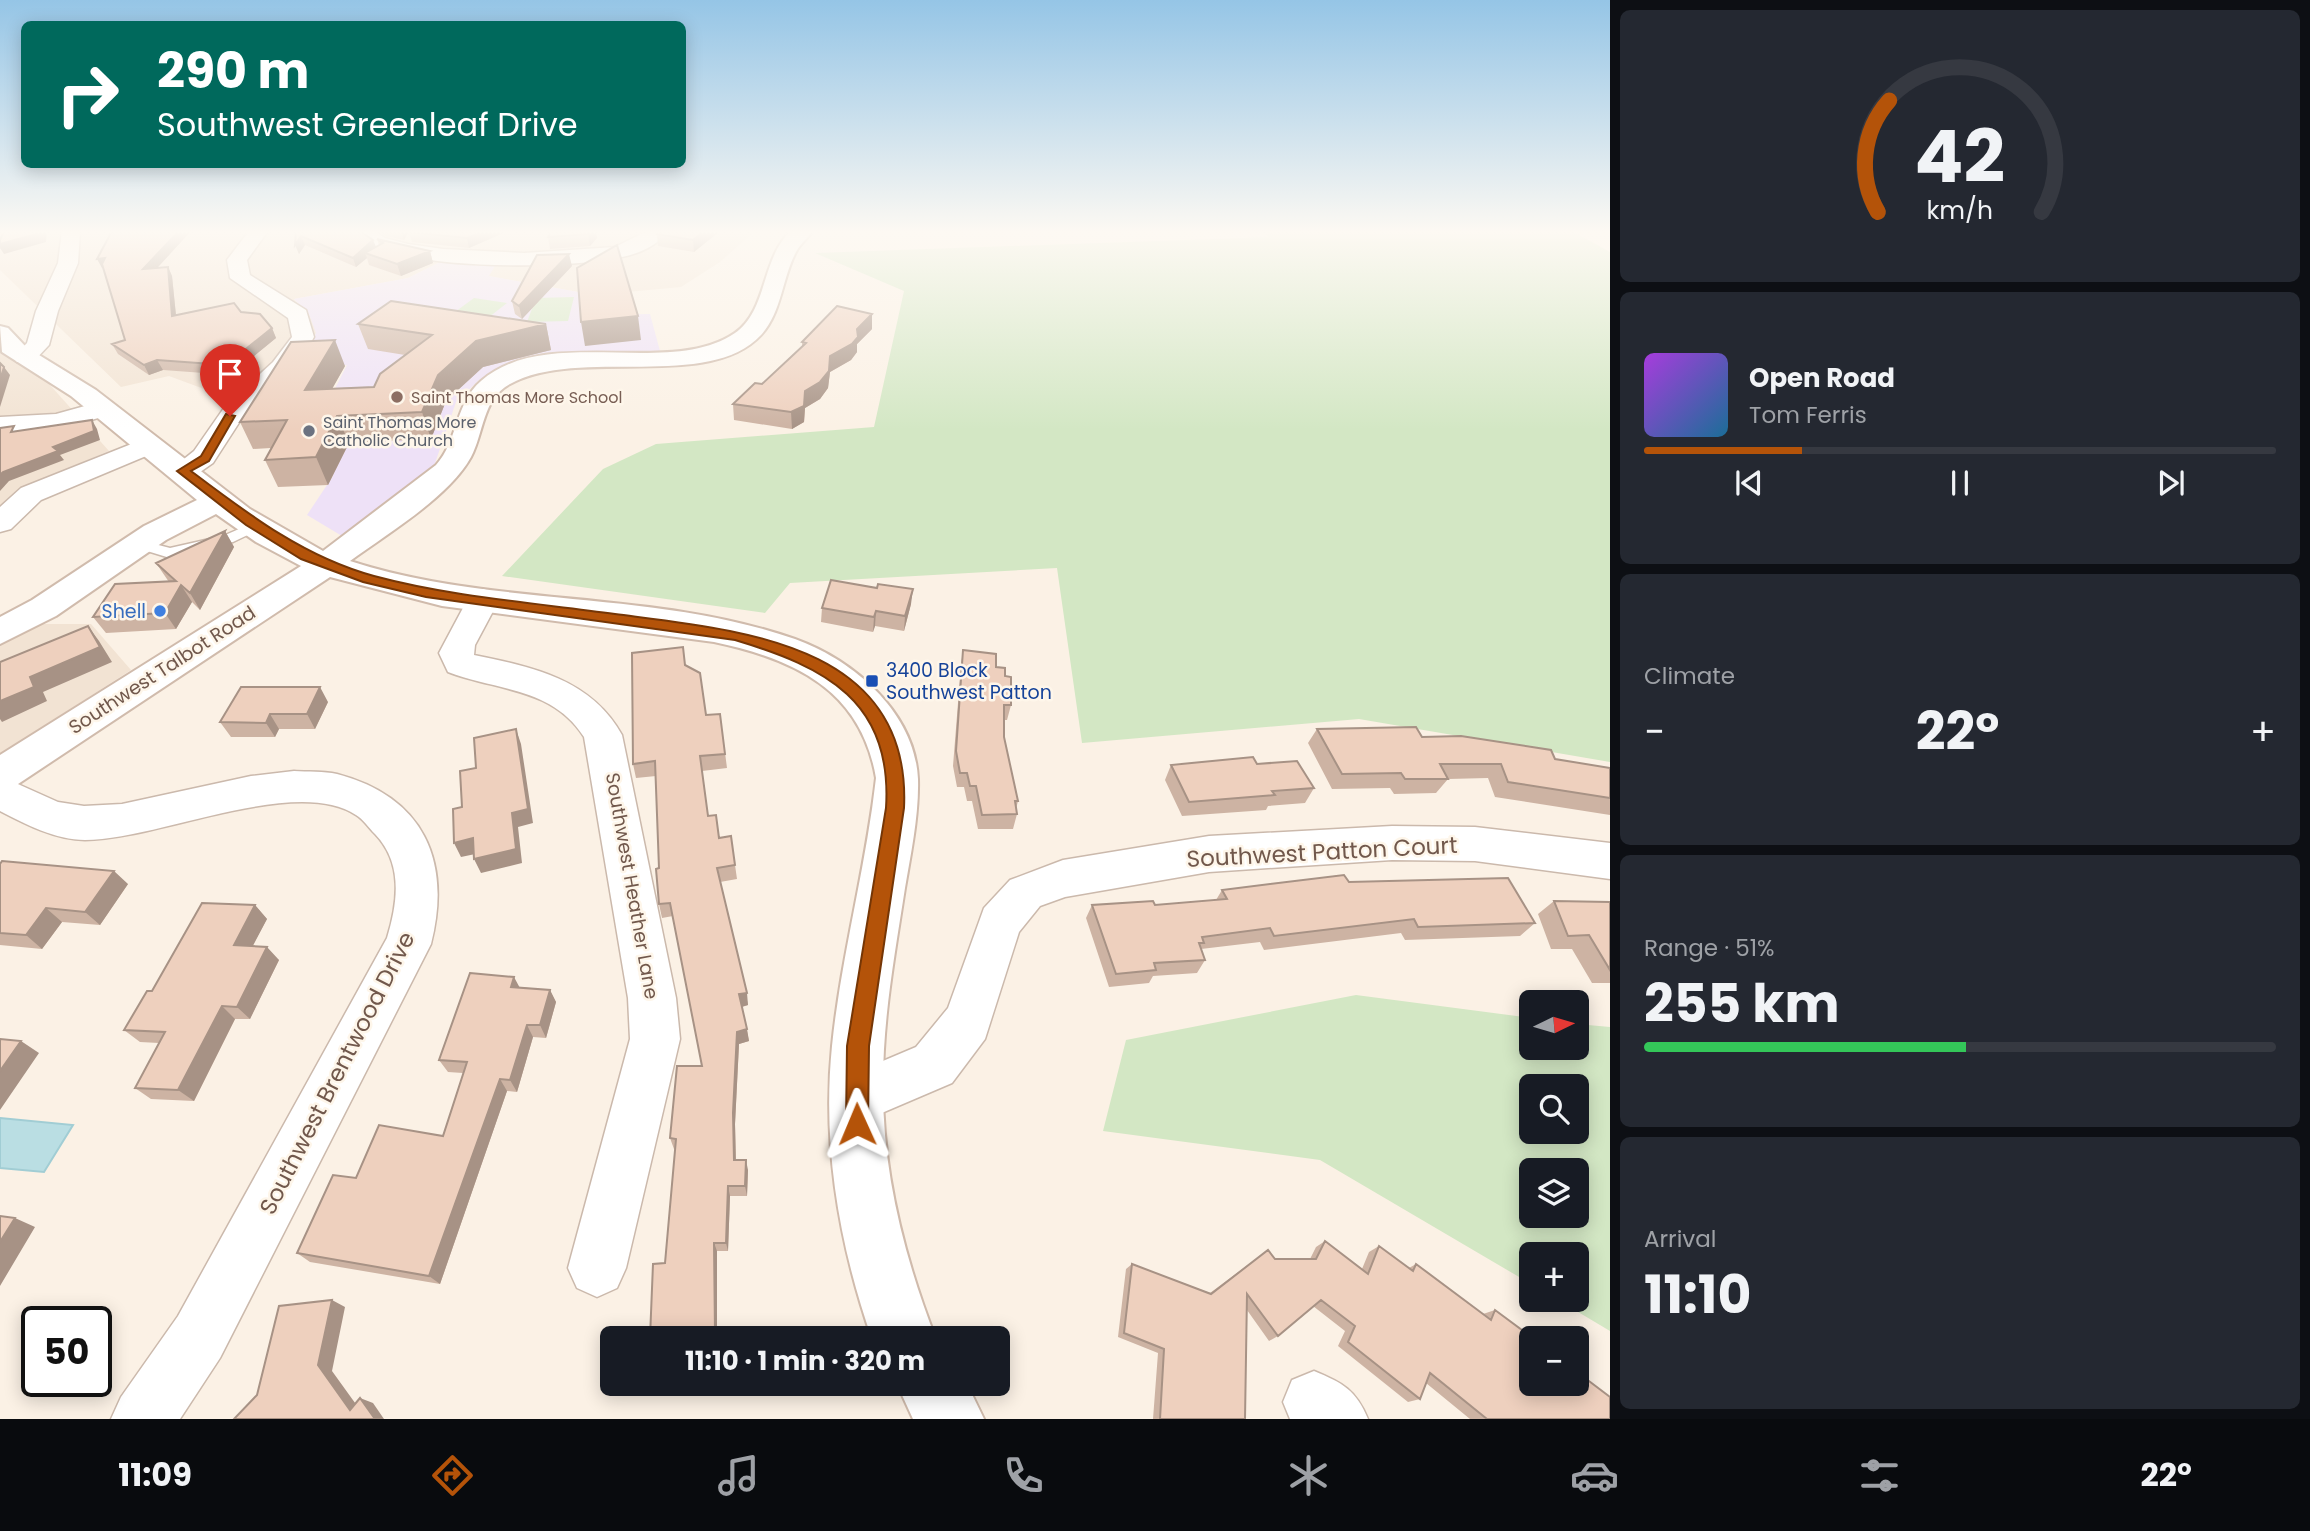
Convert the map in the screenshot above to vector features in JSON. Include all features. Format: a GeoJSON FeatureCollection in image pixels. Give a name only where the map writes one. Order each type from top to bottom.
{"type":"FeatureCollection","features":[{"type":"Feature","properties":{"kind":"main road","name":"Southwest Talbot Road"},"geometry":{"type":"LineString","coordinates":[[0,775],[451,467],[460,449],[475,403],[499,380],[525,369],[550,363],[709,351],[732,345],[749,335],[760,322],[770,297]]}},
{"type":"Feature","properties":{"kind":"main road"},"geometry":{"type":"LineString","coordinates":[[0,332],[9,345],[77,388],[255,526],[315,560],[390,585],[703,628],[765,643],[829,671],[847,684],[878,719],[893,756],[896,788],[858,1046],[856,1098],[863,1198],[886,1295],[899,1326]]}},
{"type":"Feature","properties":{"kind":"main road"},"geometry":{"type":"LineString","coordinates":[[0,632],[44,608],[139,544],[220,500]]}},
{"type":"Feature","properties":{"kind":"main road"},"geometry":{"type":"LineString","coordinates":[[937,1396],[951,1419]]}},
{"type":"Feature","properties":{"kind":"street"},"geometry":{"type":"LineString","coordinates":[[25,357],[38,345],[53,297]]}},
{"type":"Feature","properties":{"kind":"street"},"geometry":{"type":"LineString","coordinates":[[183,471],[205,458],[234,410],[291,356],[303,337],[298,315],[270,297]]}},
{"type":"Feature","properties":{"kind":"street"},"geometry":{"type":"LineString","coordinates":[[0,425],[57,422],[103,409]]}},
{"type":"Feature","properties":{"kind":"street"},"geometry":{"type":"LineString","coordinates":[[0,523],[31,494],[149,445]]}},
{"type":"Feature","properties":{"kind":"street","name":"Southwest Heather Lane"},"geometry":{"type":"LineString","coordinates":[[484,600],[458,645],[456,658],[460,663],[527,678],[559,691],[585,710],[603,735],[652,998],[655,1039],[597,1268]]}},
{"type":"Feature","properties":{"kind":"street","name":"Southwest Brentwood Drive"},"geometry":{"type":"LineString","coordinates":[[0,792],[46,816],[83,824],[126,821],[267,788],[338,790],[372,803],[390,818],[412,849],[419,883],[417,915],[408,944],[199,1337],[143,1419]]}},
{"type":"Feature","properties":{"kind":"street","name":"Southwest Patton Court"},"geometry":{"type":"LineString","coordinates":[[856,1098],[934,1065],[968,1022],[1000,922],[1026,893],[1063,879],[1209,853],[1392,843],[1475,844],[1610,861]]}},
{"type":"Feature","properties":{"kind":"lane"},"geometry":{"type":"LineString","coordinates":[[139,544],[170,552],[228,539],[255,526]]}},
{"type":"Feature","properties":{"kind":"shaded area"},"geometry":{"type":"Polygon","coordinates":[[[28,297],[304,297],[294,299],[309,314],[315,325],[316,333],[309,347],[285,368],[231,399],[169,376],[121,387],[28,297]]]}},
{"type":"Feature","properties":{"kind":"shaded area","name":"Saint Thomas More School"},"geometry":{"type":"Polygon","coordinates":[[[595,297],[596,315],[650,314],[660,351],[562,356],[525,361],[499,369],[479,380],[456,402],[432,472],[342,536],[307,515],[333,476],[321,416],[347,365],[285,368],[309,347],[316,333],[309,314],[294,299],[595,297]]]}},
{"type":"Feature","properties":{"kind":"shaded area"},"geometry":{"type":"Polygon","coordinates":[[[0,329],[109,451],[43,479],[0,528],[0,329]]]}},
{"type":"Feature","properties":{"kind":"shaded area"},"geometry":{"type":"Polygon","coordinates":[[[0,624],[91,624],[131,670],[0,754],[0,624]]]}},
{"type":"Feature","properties":{"kind":"green space"},"geometry":{"type":"Polygon","coordinates":[[[574,297],[568,321],[527,322],[536,298],[574,297]]]}},
{"type":"Feature","properties":{"kind":"green space"},"geometry":{"type":"Polygon","coordinates":[[[903,297],[1610,297],[1610,762],[1359,719],[1082,743],[1057,568],[790,583],[765,613],[502,576],[603,469],[656,444],[874,427],[903,297]]]}},
{"type":"Feature","properties":{"kind":"green space"},"geometry":{"type":"Polygon","coordinates":[[[474,298],[507,303],[479,325],[444,320],[474,298]]]}},
{"type":"Feature","properties":{"kind":"green space"},"geometry":{"type":"Polygon","coordinates":[[[1356,995],[1519,1016],[1519,1060],[1589,1060],[1589,1025],[1610,1027],[1610,1331],[1578,1312],[1589,1312],[1589,1242],[1519,1242],[1519,1277],[1320,1160],[1103,1131],[1126,1040],[1356,995]]]}},
{"type":"Feature","properties":{"kind":"water"},"geometry":{"type":"Polygon","coordinates":[[[0,1118],[73,1125],[44,1172],[0,1168],[0,1118]]]}},
{"type":"Feature","properties":{"kind":"building"},"geometry":{"type":"Polygon","coordinates":[[[112,297],[170,297],[172,316],[234,303],[241,312],[260,314],[272,328],[226,365],[157,360],[144,365],[112,344],[125,340],[112,297]]]}},
{"type":"Feature","properties":{"kind":"building"},"geometry":{"type":"Polygon","coordinates":[[[514,297],[527,297],[519,306],[512,301],[514,297]]]}},
{"type":"Feature","properties":{"kind":"building"},"geometry":{"type":"Polygon","coordinates":[[[579,297],[632,297],[638,316],[581,322],[579,297]]]}},
{"type":"Feature","properties":{"kind":"building"},"geometry":{"type":"Polygon","coordinates":[[[391,301],[546,324],[476,341],[438,375],[422,412],[337,416],[316,457],[265,460],[287,420],[240,422],[291,342],[335,340],[305,390],[374,387],[380,374],[432,335],[358,324],[391,301]]]}},
{"type":"Feature","properties":{"kind":"building"},"geometry":{"type":"Polygon","coordinates":[[[837,306],[872,314],[857,329],[858,337],[852,344],[830,356],[829,371],[820,382],[805,391],[804,406],[791,412],[733,404],[755,383],[762,384],[806,343],[802,342],[837,306]]]}},
{"type":"Feature","properties":{"kind":"building"},"geometry":{"type":"Polygon","coordinates":[[[0,363],[4,367],[0,380],[0,363]]]}},
{"type":"Feature","properties":{"kind":"building"},"geometry":{"type":"Polygon","coordinates":[[[92,420],[94,431],[53,447],[58,451],[0,475],[0,428],[14,426],[11,432],[92,420]]]}},
{"type":"Feature","properties":{"kind":"building"},"geometry":{"type":"Polygon","coordinates":[[[225,531],[190,593],[181,585],[165,613],[93,617],[115,584],[176,581],[156,563],[225,531]]]}},
{"type":"Feature","properties":{"kind":"building"},"geometry":{"type":"Polygon","coordinates":[[[831,580],[877,588],[878,584],[913,589],[905,616],[876,611],[874,617],[822,608],[831,580]]]}},
{"type":"Feature","properties":{"kind":"building"},"geometry":{"type":"Polygon","coordinates":[[[88,626],[100,647],[30,677],[34,687],[0,701],[0,662],[88,626]]]}},
{"type":"Feature","properties":{"kind":"building"},"geometry":{"type":"Polygon","coordinates":[[[683,647],[685,665],[700,673],[706,715],[720,714],[725,754],[700,756],[708,816],[716,815],[719,838],[731,836],[735,865],[717,868],[747,993],[739,994],[747,1029],[737,1032],[733,1113],[734,1160],[746,1160],[745,1186],[728,1186],[726,1243],[714,1243],[715,1326],[650,1326],[653,1264],[665,1263],[676,1139],[670,1138],[677,1066],[702,1066],[670,903],[659,904],[655,761],[633,764],[632,653],[683,647]]]}},
{"type":"Feature","properties":{"kind":"building"},"geometry":{"type":"Polygon","coordinates":[[[963,650],[996,654],[996,667],[1005,668],[1005,676],[1011,677],[1011,705],[1004,705],[1004,737],[1018,801],[1015,801],[1017,814],[982,815],[976,786],[970,786],[967,773],[960,773],[956,751],[963,650]]]}},
{"type":"Feature","properties":{"kind":"building"},"geometry":{"type":"Polygon","coordinates":[[[241,687],[320,687],[307,714],[270,714],[266,723],[220,722],[241,687]]]}},
{"type":"Feature","properties":{"kind":"building"},"geometry":{"type":"Polygon","coordinates":[[[1416,727],[1422,737],[1461,736],[1551,750],[1555,759],[1610,768],[1610,798],[1508,782],[1501,764],[1440,764],[1448,779],[1405,779],[1401,773],[1342,774],[1317,729],[1416,727]]]}},
{"type":"Feature","properties":{"kind":"building"},"geometry":{"type":"Polygon","coordinates":[[[516,729],[528,809],[512,813],[516,849],[474,859],[473,838],[454,843],[453,809],[462,807],[460,771],[476,768],[474,738],[516,729]]]}},
{"type":"Feature","properties":{"kind":"building"},"geometry":{"type":"Polygon","coordinates":[[[1253,757],[1257,764],[1297,761],[1314,788],[1272,791],[1275,795],[1189,802],[1171,765],[1253,757]]]}},
{"type":"Feature","properties":{"kind":"building"},"geometry":{"type":"Polygon","coordinates":[[[2,861],[114,871],[85,912],[46,908],[26,935],[0,933],[2,861]]]}},
{"type":"Feature","properties":{"kind":"building"},"geometry":{"type":"Polygon","coordinates":[[[1344,875],[1349,882],[1508,878],[1535,923],[1418,927],[1414,919],[1274,936],[1270,928],[1202,937],[1204,943],[1199,943],[1205,960],[1154,963],[1156,970],[1116,974],[1092,905],[1153,901],[1155,905],[1227,899],[1222,890],[1344,875]]]}},
{"type":"Feature","properties":{"kind":"building"},"geometry":{"type":"Polygon","coordinates":[[[1554,901],[1610,902],[1610,970],[1589,935],[1568,936],[1554,901]]]}},
{"type":"Feature","properties":{"kind":"building"},"geometry":{"type":"Polygon","coordinates":[[[202,903],[255,905],[234,945],[267,947],[237,1007],[222,1006],[178,1090],[135,1088],[165,1032],[124,1030],[147,991],[152,991],[202,903]]]}},
{"type":"Feature","properties":{"kind":"building"},"geometry":{"type":"Polygon","coordinates":[[[470,973],[514,977],[511,987],[550,990],[540,1025],[527,1025],[510,1080],[500,1079],[429,1276],[297,1253],[333,1175],[356,1178],[379,1125],[443,1136],[467,1062],[439,1060],[470,973]]]}},
{"type":"Feature","properties":{"kind":"building"},"geometry":{"type":"Polygon","coordinates":[[[0,1039],[21,1041],[0,1071],[0,1039]]]}},
{"type":"Feature","properties":{"kind":"building"},"geometry":{"type":"Polygon","coordinates":[[[0,1216],[15,1218],[0,1242],[0,1216]]]}},
{"type":"Feature","properties":{"kind":"building"},"geometry":{"type":"Polygon","coordinates":[[[1325,1241],[1368,1274],[1379,1246],[1413,1271],[1416,1264],[1491,1320],[1495,1310],[1519,1328],[1519,1396],[1589,1396],[1589,1381],[1610,1397],[1610,1419],[1487,1419],[1430,1373],[1420,1399],[1348,1342],[1355,1326],[1321,1300],[1278,1336],[1247,1294],[1245,1419],[1160,1419],[1164,1349],[1124,1333],[1132,1264],[1211,1294],[1268,1250],[1275,1259],[1316,1259],[1325,1241]]]}},
{"type":"Feature","properties":{"kind":"building"},"geometry":{"type":"Polygon","coordinates":[[[332,1300],[318,1365],[350,1410],[360,1398],[375,1419],[234,1419],[257,1395],[279,1306],[332,1300]]]}},
{"type":"Feature","properties":{"kind":"place","name":"Saint Thomas More School"},"geometry":{"type":"Point","coordinates":[397,397]}},
{"type":"Feature","properties":{"kind":"place","name":"Saint Thomas More Catholic Church"},"geometry":{"type":"Point","coordinates":[309,431]}},
{"type":"Feature","properties":{"kind":"place","name":"Shell"},"geometry":{"type":"Point","coordinates":[160,611]}},
{"type":"Feature","properties":{"kind":"place","name":"3400 Block Southwest Patton"},"geometry":{"type":"Point","coordinates":[872,681]}},
{"type":"Feature","properties":{"kind":"route"},"geometry":{"type":"LineString","coordinates":[[230,416],[208,455],[183,471],[250,522],[306,556],[368,579],[426,593],[703,628],[736,635],[789,651],[813,662],[847,684],[863,700],[887,736],[897,778],[895,808],[858,1046],[857,1124]]}}]}
